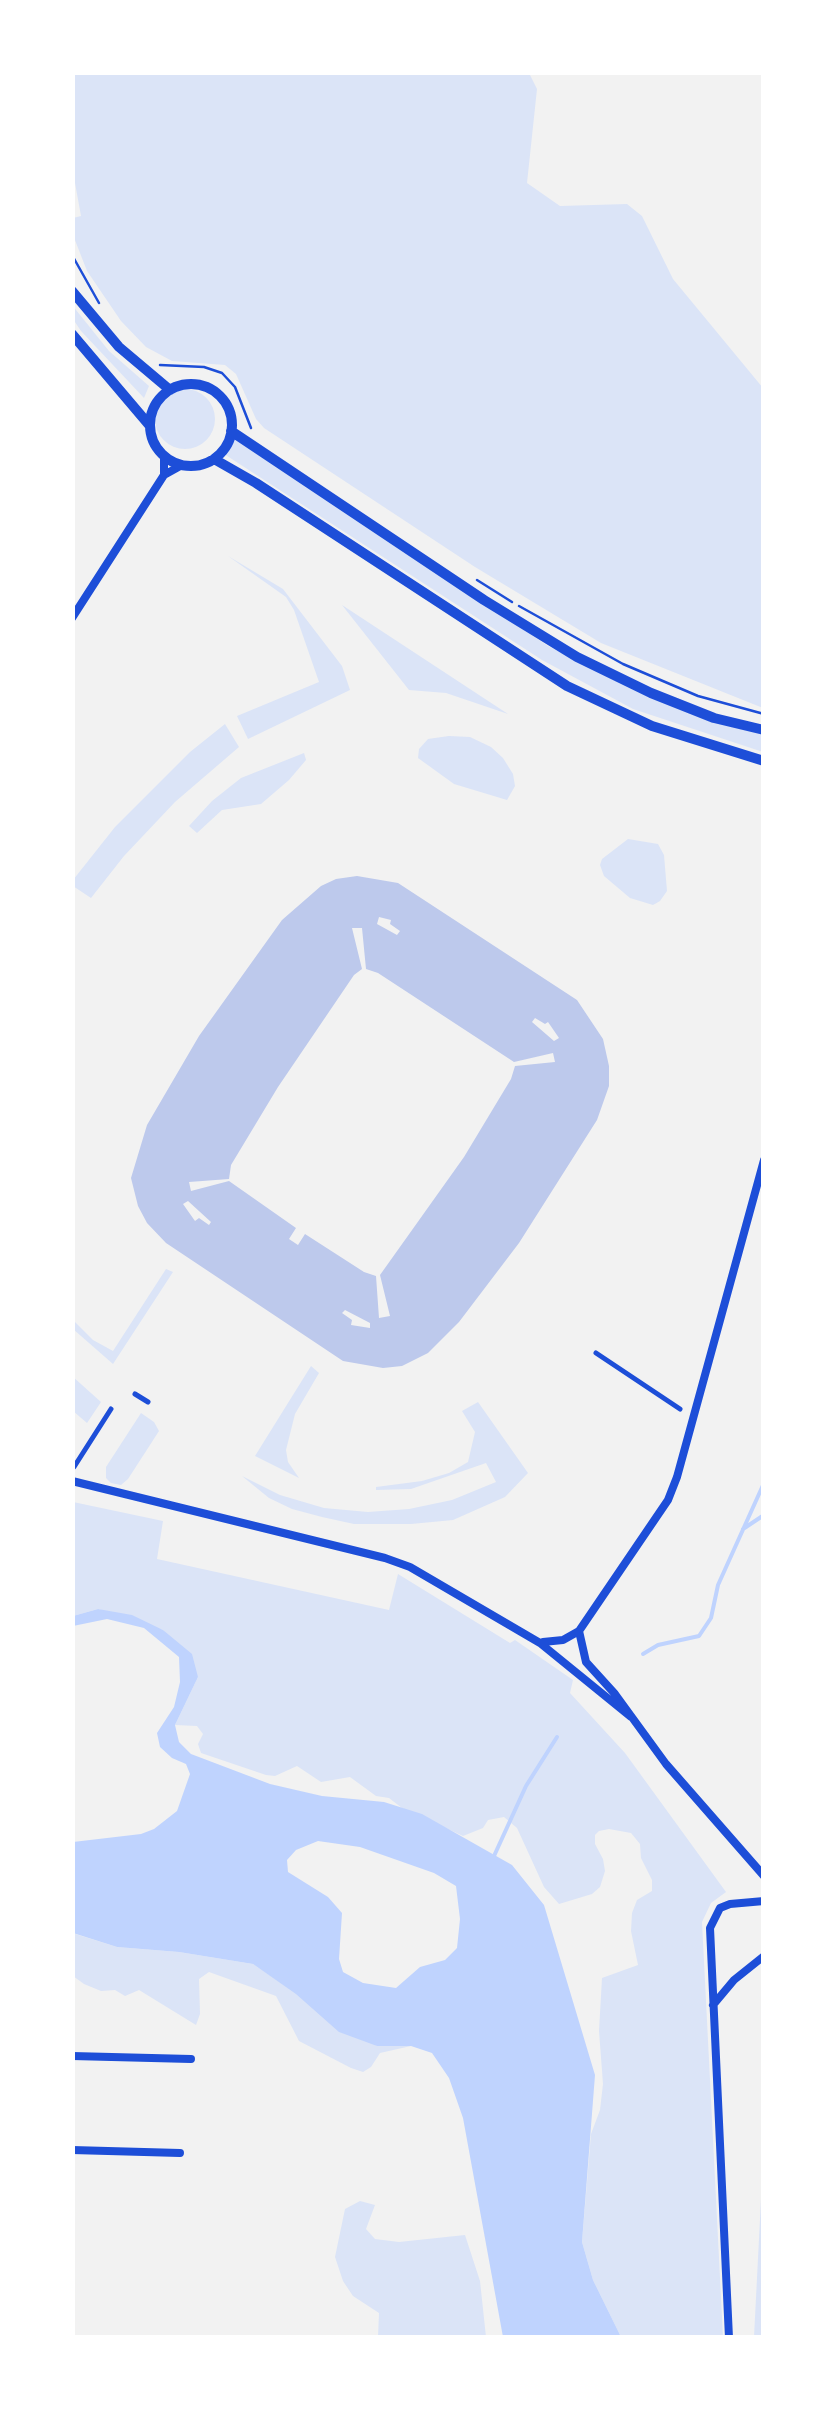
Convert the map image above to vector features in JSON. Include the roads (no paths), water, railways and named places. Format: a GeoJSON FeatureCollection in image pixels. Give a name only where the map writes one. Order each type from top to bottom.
{"type":"FeatureCollection","features":[{"type":"Feature","properties":{"kind":"main road"},"geometry":{"type":"LineString","coordinates":[[72,290],[119,347],[170,390]]}},
{"type":"Feature","properties":{"kind":"main road"},"geometry":{"type":"LineString","coordinates":[[72,334],[150,426]]}},
{"type":"Feature","properties":{"kind":"main road"},"geometry":{"type":"LineString","coordinates":[[192,384],[213,391],[228,408],[228,442],[214,459],[182,465],[164,456],[150,426],[155,405],[170,390],[192,384]]}},
{"type":"Feature","properties":{"kind":"main road"},"geometry":{"type":"LineString","coordinates":[[231,431],[577,658],[698,712],[764,730]]}},
{"type":"Feature","properties":{"kind":"main road"},"geometry":{"type":"LineString","coordinates":[[214,459],[567,686],[652,726],[764,761]]}},
{"type":"Feature","properties":{"kind":"street"},"geometry":{"type":"LineString","coordinates":[[164,456],[164,475]]}},
{"type":"Feature","properties":{"kind":"street"},"geometry":{"type":"LineString","coordinates":[[72,618],[164,475],[182,465]]}},
{"type":"Feature","properties":{"kind":"street"},"geometry":{"type":"LineString","coordinates":[[540,1642],[563,1640],[579,1631],[668,1500],[764,1160]]}},
{"type":"Feature","properties":{"kind":"street"},"geometry":{"type":"LineString","coordinates":[[596,1352],[680,1409]]}},
{"type":"Feature","properties":{"kind":"street"},"geometry":{"type":"LineString","coordinates":[[135,1394],[148,1402]]}},
{"type":"Feature","properties":{"kind":"street"},"geometry":{"type":"LineString","coordinates":[[74,1467],[111,1409]]}},
{"type":"Feature","properties":{"kind":"street"},"geometry":{"type":"LineString","coordinates":[[72,1482],[385,1558],[433,1578],[540,1642],[631,1717]]}},
{"type":"Feature","properties":{"kind":"street"},"geometry":{"type":"LineString","coordinates":[[579,1631],[583,1657],[666,1764],[764,1876]]}},
{"type":"Feature","properties":{"kind":"street"},"geometry":{"type":"LineString","coordinates":[[729,2338],[710,1941],[713,1917],[730,1904],[764,1901]]}},
{"type":"Feature","properties":{"kind":"street"},"geometry":{"type":"LineString","coordinates":[[713,2005],[734,1980],[764,1956]]}},
{"type":"Feature","properties":{"kind":"street"},"geometry":{"type":"LineString","coordinates":[[72,2056],[191,2059]]}},
{"type":"Feature","properties":{"kind":"street"},"geometry":{"type":"LineString","coordinates":[[72,2150],[180,2154]]}},
{"type":"Feature","properties":{"kind":"water"},"geometry":{"type":"Polygon","coordinates":[[[98,1609],[132,1615],[163,1630],[192,1654],[198,1677],[175,1725],[179,1742],[191,1754],[270,1784],[322,1796],[384,1802],[422,1814],[512,1865],[544,1905],[595,2075],[582,2242],[593,2280],[621,2337],[503,2337],[463,2118],[449,2078],[432,2053],[411,2046],[377,2046],[339,2032],[296,1994],[253,1964],[117,1947],[73,1933],[73,1842],[154,1829],[177,1811],[190,1774],[186,1764],[160,1747],[157,1733],[174,1707],[180,1682],[179,1657],[144,1628],[107,1619],[73,1626],[73,1616],[98,1609]],[[318,1841],[296,1850],[287,1860],[288,1872],[328,1897],[342,1913],[339,1959],[343,1972],[363,1983],[396,1988],[420,1967],[445,1960],[457,1948],[460,1919],[456,1886],[434,1873],[360,1847],[318,1841]]]}},
{"type":"Feature","properties":{"kind":"waterway"},"geometry":{"type":"LineString","coordinates":[[643,1654],[658,1645],[699,1636],[711,1618],[718,1585],[764,1483]]}},
{"type":"Feature","properties":{"kind":"waterway"},"geometry":{"type":"LineString","coordinates":[[743,1529],[764,1515]]}},
{"type":"Feature","properties":{"kind":"waterway"},"geometry":{"type":"LineString","coordinates":[[494,1856],[526,1786],[557,1737]]}}]}
